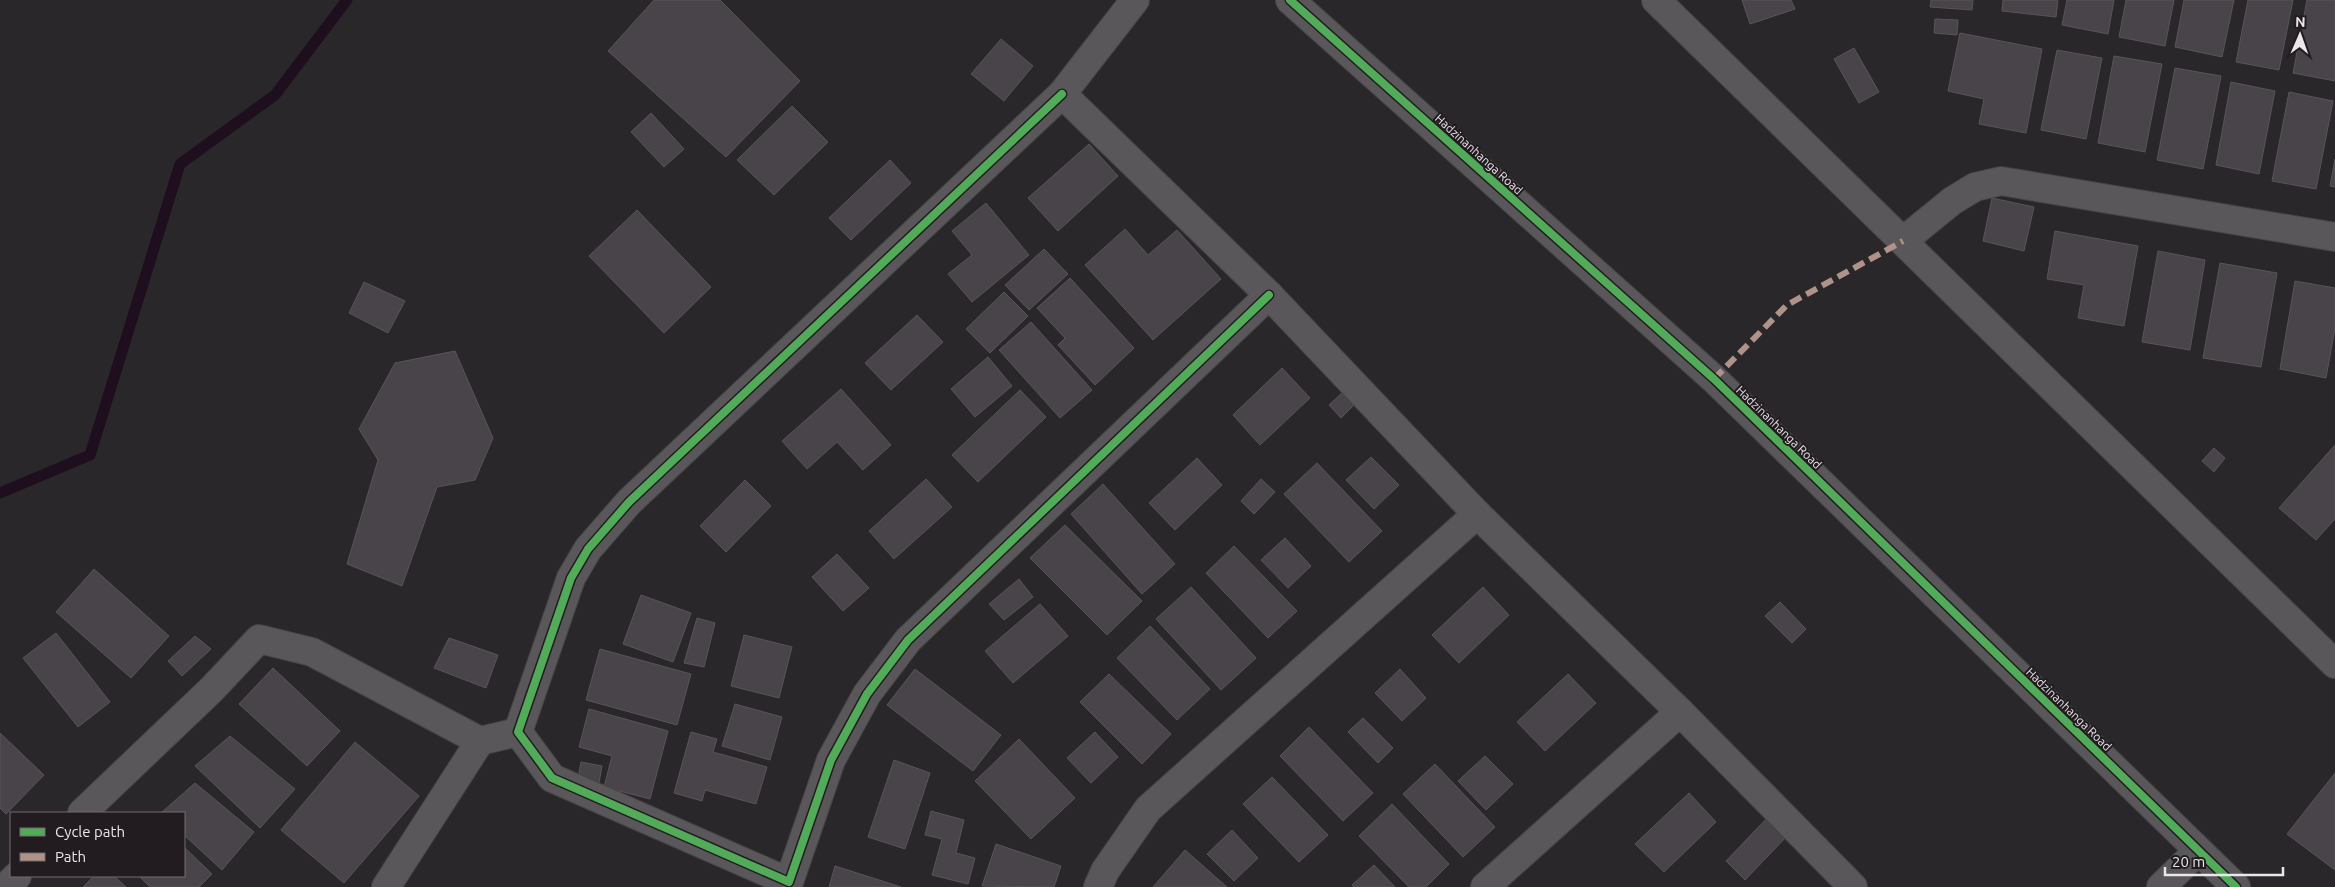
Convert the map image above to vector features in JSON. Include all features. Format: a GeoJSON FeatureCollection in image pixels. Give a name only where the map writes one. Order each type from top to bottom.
{"type":"FeatureCollection","features":[{"type":"Feature","properties":{"kind":"street"},"geometry":{"type":"LineString","coordinates":[[518,732],[571,578],[588,549],[629,502],[1062,94],[1135,0]]}},
{"type":"Feature","properties":{"kind":"street","name":"Hadzinanhanga Road"},"geometry":{"type":"LineString","coordinates":[[1290,0],[1714,379],[2236,887]]}},
{"type":"Feature","properties":{"kind":"street"},"geometry":{"type":"LineString","coordinates":[[1656,0],[2335,664]]}},
{"type":"Feature","properties":{"kind":"street"},"geometry":{"type":"LineString","coordinates":[[1062,94],[1269,295],[1477,514],[1680,712],[1853,887]]}},
{"type":"Feature","properties":{"kind":"street"},"geometry":{"type":"LineString","coordinates":[[1903,241],[1952,201],[1975,187],[2001,181],[2335,237]]}},
{"type":"Feature","properties":{"kind":"street"},"geometry":{"type":"LineString","coordinates":[[518,732],[552,778],[788,884],[831,760],[867,694],[908,640],[1269,295]]}},
{"type":"Feature","properties":{"kind":"street"},"geometry":{"type":"LineString","coordinates":[[1098,887],[1106,871],[1148,809],[1477,514]]}},
{"type":"Feature","properties":{"kind":"street"},"geometry":{"type":"LineString","coordinates":[[83,812],[212,689],[259,639],[312,652],[480,741],[518,732]]}},
{"type":"Feature","properties":{"kind":"street"},"geometry":{"type":"LineString","coordinates":[[1485,887],[1680,712]]}},
{"type":"Feature","properties":{"kind":"street"},"geometry":{"type":"LineString","coordinates":[[386,887],[480,741]]}},
{"type":"Feature","properties":{"kind":"street"},"geometry":{"type":"LineString","coordinates":[[2160,887],[2198,851]]}},
{"type":"Feature","properties":{"kind":"street"},"geometry":{"type":"LineString","coordinates":[[6,887],[16,877]]}},
{"type":"Feature","properties":{"kind":"building"},"geometry":{"type":"Polygon","coordinates":[[[654,0],[720,0],[800,81],[726,157],[608,51],[654,0]]]}},
{"type":"Feature","properties":{"kind":"building"},"geometry":{"type":"Polygon","coordinates":[[[1742,0],[1791,0],[1795,9],[1750,24],[1742,0]]]}},
{"type":"Feature","properties":{"kind":"building"},"geometry":{"type":"Polygon","coordinates":[[[1931,0],[1973,0],[1972,10],[1930,7],[1931,0]]]}},
{"type":"Feature","properties":{"kind":"building"},"geometry":{"type":"Polygon","coordinates":[[[2003,0],[2058,0],[2056,17],[2002,11],[2003,0]]]}},
{"type":"Feature","properties":{"kind":"building"},"geometry":{"type":"Polygon","coordinates":[[[2067,0],[2114,0],[2108,34],[2062,25],[2067,0]]]}},
{"type":"Feature","properties":{"kind":"building"},"geometry":{"type":"Polygon","coordinates":[[[2126,0],[2174,0],[2165,46],[2119,37],[2126,0]]]}},
{"type":"Feature","properties":{"kind":"building"},"geometry":{"type":"Polygon","coordinates":[[[2184,0],[2234,0],[2222,57],[2175,47],[2184,0]]]}},
{"type":"Feature","properties":{"kind":"building"},"geometry":{"type":"Polygon","coordinates":[[[2248,0],[2293,0],[2279,70],[2236,62],[2248,0]]]}},
{"type":"Feature","properties":{"kind":"building"},"geometry":{"type":"Polygon","coordinates":[[[2307,0],[2335,0],[2335,81],[2293,73],[2307,0]]]}},
{"type":"Feature","properties":{"kind":"building"},"geometry":{"type":"Polygon","coordinates":[[[1935,19],[1958,20],[1957,35],[1934,33],[1935,19]]]}},
{"type":"Feature","properties":{"kind":"building"},"geometry":{"type":"Polygon","coordinates":[[[1960,33],[2042,49],[2026,133],[1979,124],[1984,99],[1948,91],[1960,33]]]}},
{"type":"Feature","properties":{"kind":"building"},"geometry":{"type":"Polygon","coordinates":[[[1001,39],[1033,66],[1004,101],[971,74],[1001,39]]]}},
{"type":"Feature","properties":{"kind":"building"},"geometry":{"type":"Polygon","coordinates":[[[1854,48],[1879,92],[1859,103],[1834,59],[1854,48]]]}},
{"type":"Feature","properties":{"kind":"building"},"geometry":{"type":"Polygon","coordinates":[[[2057,50],[2102,58],[2086,139],[2041,130],[2057,50]]]}},
{"type":"Feature","properties":{"kind":"building"},"geometry":{"type":"Polygon","coordinates":[[[2114,56],[2162,64],[2145,152],[2098,143],[2114,56]]]}},
{"type":"Feature","properties":{"kind":"building"},"geometry":{"type":"Polygon","coordinates":[[[2175,68],[2221,76],[2203,169],[2157,160],[2175,68]]]}},
{"type":"Feature","properties":{"kind":"building"},"geometry":{"type":"Polygon","coordinates":[[[2231,82],[2275,91],[2259,174],[2216,165],[2231,82]]]}},
{"type":"Feature","properties":{"kind":"building"},"geometry":{"type":"Polygon","coordinates":[[[2289,92],[2333,101],[2316,189],[2272,181],[2289,92]]]}},
{"type":"Feature","properties":{"kind":"building"},"geometry":{"type":"Polygon","coordinates":[[[792,106],[828,142],[774,195],[737,160],[792,106]]]}},
{"type":"Feature","properties":{"kind":"building"},"geometry":{"type":"Polygon","coordinates":[[[651,113],[684,149],[664,167],[631,132],[651,113]]]}},
{"type":"Feature","properties":{"kind":"building"},"geometry":{"type":"Polygon","coordinates":[[[1089,144],[1118,176],[1058,231],[1028,198],[1089,144]]]}},
{"type":"Feature","properties":{"kind":"building"},"geometry":{"type":"Polygon","coordinates":[[[2335,159],[2335,187],[2330,186],[2335,159]]]}},
{"type":"Feature","properties":{"kind":"building"},"geometry":{"type":"Polygon","coordinates":[[[890,160],[911,183],[851,240],[829,218],[890,160]]]}},
{"type":"Feature","properties":{"kind":"building"},"geometry":{"type":"Polygon","coordinates":[[[1992,198],[2034,207],[2024,251],[1983,241],[1992,198]]]}},
{"type":"Feature","properties":{"kind":"building"},"geometry":{"type":"Polygon","coordinates":[[[986,203],[1029,255],[972,302],[948,274],[972,255],[952,231],[986,203]]]}},
{"type":"Feature","properties":{"kind":"building"},"geometry":{"type":"Polygon","coordinates":[[[637,210],[711,287],[664,333],[589,256],[637,210]]]}},
{"type":"Feature","properties":{"kind":"building"},"geometry":{"type":"Polygon","coordinates":[[[1125,229],[1148,255],[1177,230],[1221,279],[1153,340],[1085,265],[1125,229]]]}},
{"type":"Feature","properties":{"kind":"building"},"geometry":{"type":"Polygon","coordinates":[[[2055,231],[2138,246],[2124,326],[2078,318],[2084,285],[2047,279],[2055,231]]]}},
{"type":"Feature","properties":{"kind":"building"},"geometry":{"type":"Polygon","coordinates":[[[1044,249],[1068,274],[1029,310],[1005,285],[1044,249]]]}},
{"type":"Feature","properties":{"kind":"building"},"geometry":{"type":"Polygon","coordinates":[[[2158,251],[2205,260],[2190,350],[2142,342],[2158,251]]]}},
{"type":"Feature","properties":{"kind":"building"},"geometry":{"type":"Polygon","coordinates":[[[2220,263],[2277,273],[2261,367],[2203,358],[2220,263]]]}},
{"type":"Feature","properties":{"kind":"building"},"geometry":{"type":"Polygon","coordinates":[[[1070,278],[1134,348],[1095,385],[1058,345],[1065,338],[1037,308],[1070,278]]]}},
{"type":"Feature","properties":{"kind":"building"},"geometry":{"type":"Polygon","coordinates":[[[2295,281],[2335,288],[2335,328],[2326,378],[2280,369],[2295,281]]]}},
{"type":"Feature","properties":{"kind":"building"},"geometry":{"type":"Polygon","coordinates":[[[364,282],[405,301],[388,333],[349,313],[364,282]]]}},
{"type":"Feature","properties":{"kind":"building"},"geometry":{"type":"Polygon","coordinates":[[[1004,292],[1028,316],[990,353],[966,329],[1004,292]]]}},
{"type":"Feature","properties":{"kind":"building"},"geometry":{"type":"Polygon","coordinates":[[[917,315],[943,342],[891,390],[865,363],[917,315]]]}},
{"type":"Feature","properties":{"kind":"building"},"geometry":{"type":"Polygon","coordinates":[[[1031,322],[1092,390],[1060,418],[999,350],[1031,322]]]}},
{"type":"Feature","properties":{"kind":"building"},"geometry":{"type":"Polygon","coordinates":[[[455,351],[493,438],[475,480],[437,487],[402,586],[347,564],[378,460],[359,429],[395,363],[455,351]]]}},
{"type":"Feature","properties":{"kind":"building"},"geometry":{"type":"Polygon","coordinates":[[[988,357],[1012,386],[975,417],[951,389],[988,357]]]}},
{"type":"Feature","properties":{"kind":"building"},"geometry":{"type":"Polygon","coordinates":[[[1282,368],[1310,398],[1260,445],[1233,415],[1282,368]]]}},
{"type":"Feature","properties":{"kind":"building"},"geometry":{"type":"Polygon","coordinates":[[[841,389],[891,445],[863,470],[837,442],[807,469],[782,441],[841,389]]]}},
{"type":"Feature","properties":{"kind":"building"},"geometry":{"type":"Polygon","coordinates":[[[1020,390],[1046,417],[978,482],[952,455],[1020,390]]]}},
{"type":"Feature","properties":{"kind":"building"},"geometry":{"type":"Polygon","coordinates":[[[1343,392],[1355,404],[1341,418],[1329,405],[1343,392]]]}},
{"type":"Feature","properties":{"kind":"building"},"geometry":{"type":"Polygon","coordinates":[[[2335,445],[2335,519],[2316,540],[2279,508],[2335,445]]]}},
{"type":"Feature","properties":{"kind":"building"},"geometry":{"type":"Polygon","coordinates":[[[2214,448],[2225,458],[2214,472],[2202,461],[2214,448]]]}},
{"type":"Feature","properties":{"kind":"building"},"geometry":{"type":"Polygon","coordinates":[[[1371,457],[1399,485],[1374,509],[1346,480],[1371,457]]]}},
{"type":"Feature","properties":{"kind":"building"},"geometry":{"type":"Polygon","coordinates":[[[1197,458],[1222,485],[1175,530],[1149,503],[1197,458]]]}},
{"type":"Feature","properties":{"kind":"building"},"geometry":{"type":"Polygon","coordinates":[[[1317,463],[1382,531],[1349,562],[1284,494],[1317,463]]]}},
{"type":"Feature","properties":{"kind":"building"},"geometry":{"type":"Polygon","coordinates":[[[926,479],[952,507],[894,559],[869,531],[926,479]]]}},
{"type":"Feature","properties":{"kind":"building"},"geometry":{"type":"Polygon","coordinates":[[[1261,479],[1275,492],[1254,514],[1241,501],[1261,479]]]}},
{"type":"Feature","properties":{"kind":"building"},"geometry":{"type":"Polygon","coordinates":[[[745,480],[771,506],[726,552],[700,526],[745,480]]]}},
{"type":"Feature","properties":{"kind":"building"},"geometry":{"type":"Polygon","coordinates":[[[1103,484],[1175,564],[1142,594],[1071,514],[1103,484]]]}},
{"type":"Feature","properties":{"kind":"building"},"geometry":{"type":"Polygon","coordinates":[[[1065,525],[1142,601],[1107,635],[1030,558],[1065,525]]]}},
{"type":"Feature","properties":{"kind":"building"},"geometry":{"type":"Polygon","coordinates":[[[1285,538],[1311,566],[1288,588],[1261,560],[1285,538]]]}},
{"type":"Feature","properties":{"kind":"building"},"geometry":{"type":"Polygon","coordinates":[[[1234,546],[1297,611],[1268,638],[1206,573],[1234,546]]]}},
{"type":"Feature","properties":{"kind":"building"},"geometry":{"type":"Polygon","coordinates":[[[837,554],[869,588],[843,611],[812,577],[837,554]]]}},
{"type":"Feature","properties":{"kind":"building"},"geometry":{"type":"Polygon","coordinates":[[[94,569],[169,636],[131,678],[56,612],[94,569]]]}},
{"type":"Feature","properties":{"kind":"building"},"geometry":{"type":"Polygon","coordinates":[[[1019,579],[1033,597],[1004,620],[989,604],[1019,579]]]}},
{"type":"Feature","properties":{"kind":"building"},"geometry":{"type":"Polygon","coordinates":[[[1191,587],[1256,658],[1221,690],[1156,619],[1191,587]]]}},
{"type":"Feature","properties":{"kind":"building"},"geometry":{"type":"Polygon","coordinates":[[[1483,587],[1509,615],[1459,663],[1432,635],[1483,587]]]}},
{"type":"Feature","properties":{"kind":"building"},"geometry":{"type":"Polygon","coordinates":[[[641,595],[691,613],[673,662],[623,644],[641,595]]]}},
{"type":"Feature","properties":{"kind":"building"},"geometry":{"type":"Polygon","coordinates":[[[1780,602],[1806,629],[1792,643],[1765,616],[1780,602]]]}},
{"type":"Feature","properties":{"kind":"building"},"geometry":{"type":"Polygon","coordinates":[[[1040,604],[1068,636],[1013,683],[985,651],[1040,604]]]}},
{"type":"Feature","properties":{"kind":"building"},"geometry":{"type":"Polygon","coordinates":[[[697,618],[715,623],[704,667],[684,663],[697,618]]]}},
{"type":"Feature","properties":{"kind":"building"},"geometry":{"type":"Polygon","coordinates":[[[1150,626],[1210,689],[1177,720],[1117,658],[1150,626]]]}},
{"type":"Feature","properties":{"kind":"building"},"geometry":{"type":"Polygon","coordinates":[[[56,633],[110,702],[78,727],[23,658],[56,633]]]}},
{"type":"Feature","properties":{"kind":"building"},"geometry":{"type":"Polygon","coordinates":[[[744,635],[792,647],[779,698],[731,686],[744,635]]]}},
{"type":"Feature","properties":{"kind":"building"},"geometry":{"type":"Polygon","coordinates":[[[195,636],[211,649],[182,676],[168,661],[195,636]]]}},
{"type":"Feature","properties":{"kind":"building"},"geometry":{"type":"Polygon","coordinates":[[[449,638],[498,655],[486,688],[434,668],[449,638]]]}},
{"type":"Feature","properties":{"kind":"building"},"geometry":{"type":"Polygon","coordinates":[[[600,649],[691,674],[677,725],[586,700],[600,649]]]}},
{"type":"Feature","properties":{"kind":"building"},"geometry":{"type":"Polygon","coordinates":[[[273,668],[340,731],[307,766],[239,704],[273,668]]]}},
{"type":"Feature","properties":{"kind":"building"},"geometry":{"type":"Polygon","coordinates":[[[915,669],[1001,735],[973,771],[887,705],[915,669]]]}},
{"type":"Feature","properties":{"kind":"building"},"geometry":{"type":"Polygon","coordinates":[[[1400,669],[1426,698],[1402,721],[1375,693],[1400,669]]]}},
{"type":"Feature","properties":{"kind":"building"},"geometry":{"type":"Polygon","coordinates":[[[1109,674],[1171,734],[1142,764],[1080,702],[1109,674]]]}},
{"type":"Feature","properties":{"kind":"building"},"geometry":{"type":"Polygon","coordinates":[[[1568,674],[1596,703],[1545,751],[1517,722],[1568,674]]]}},
{"type":"Feature","properties":{"kind":"building"},"geometry":{"type":"Polygon","coordinates":[[[735,704],[782,717],[770,760],[722,746],[735,704]]]}},
{"type":"Feature","properties":{"kind":"building"},"geometry":{"type":"Polygon","coordinates":[[[589,709],[668,731],[650,799],[604,787],[612,756],[579,747],[589,709]]]}},
{"type":"Feature","properties":{"kind":"building"},"geometry":{"type":"Polygon","coordinates":[[[1363,718],[1393,748],[1378,763],[1348,732],[1363,718]]]}},
{"type":"Feature","properties":{"kind":"building"},"geometry":{"type":"Polygon","coordinates":[[[1309,727],[1373,793],[1343,821],[1280,756],[1309,727]]]}},
{"type":"Feature","properties":{"kind":"building"},"geometry":{"type":"Polygon","coordinates":[[[691,732],[717,739],[713,752],[767,767],[756,804],[705,790],[702,801],[674,793],[691,732]]]}},
{"type":"Feature","properties":{"kind":"building"},"geometry":{"type":"Polygon","coordinates":[[[1095,732],[1118,757],[1091,783],[1067,758],[1095,732]]]}},
{"type":"Feature","properties":{"kind":"building"},"geometry":{"type":"Polygon","coordinates":[[[0,733],[44,775],[6,814],[0,808],[0,733]]]}},
{"type":"Feature","properties":{"kind":"building"},"geometry":{"type":"Polygon","coordinates":[[[230,736],[295,789],[260,828],[195,766],[230,736]]]}},
{"type":"Feature","properties":{"kind":"building"},"geometry":{"type":"Polygon","coordinates":[[[1019,739],[1075,798],[1031,839],[975,781],[1019,739]]]}},
{"type":"Feature","properties":{"kind":"building"},"geometry":{"type":"Polygon","coordinates":[[[355,742],[419,796],[344,883],[281,830],[355,742]]]}},
{"type":"Feature","properties":{"kind":"building"},"geometry":{"type":"Polygon","coordinates":[[[1485,756],[1513,784],[1486,810],[1458,781],[1485,756]]]}},
{"type":"Feature","properties":{"kind":"building"},"geometry":{"type":"Polygon","coordinates":[[[894,760],[930,773],[905,849],[868,837],[894,760]]]}},
{"type":"Feature","properties":{"kind":"building"},"geometry":{"type":"Polygon","coordinates":[[[581,762],[602,766],[599,783],[578,778],[581,762]]]}},
{"type":"Feature","properties":{"kind":"building"},"geometry":{"type":"Polygon","coordinates":[[[1435,764],[1495,827],[1463,857],[1403,794],[1435,764]]]}},
{"type":"Feature","properties":{"kind":"building"},"geometry":{"type":"Polygon","coordinates":[[[2335,773],[2335,870],[2287,834],[2335,773]]]}},
{"type":"Feature","properties":{"kind":"building"},"geometry":{"type":"Polygon","coordinates":[[[1272,777],[1328,835],[1299,862],[1243,804],[1272,777]]]}},
{"type":"Feature","properties":{"kind":"building"},"geometry":{"type":"Polygon","coordinates":[[[195,783],[254,832],[222,870],[185,836],[185,812],[162,812],[195,783]]]}},
{"type":"Feature","properties":{"kind":"building"},"geometry":{"type":"Polygon","coordinates":[[[1689,793],[1716,822],[1664,872],[1635,844],[1689,793]]]}},
{"type":"Feature","properties":{"kind":"building"},"geometry":{"type":"Polygon","coordinates":[[[1392,804],[1449,864],[1426,887],[1409,887],[1359,836],[1392,804]]]}},
{"type":"Feature","properties":{"kind":"building"},"geometry":{"type":"Polygon","coordinates":[[[931,811],[964,820],[956,853],[975,858],[968,884],[932,875],[942,839],[925,835],[931,811]]]}},
{"type":"Feature","properties":{"kind":"building"},"geometry":{"type":"Polygon","coordinates":[[[1769,816],[1789,834],[1745,880],[1726,861],[1769,816]]]}},
{"type":"Feature","properties":{"kind":"building"},"geometry":{"type":"Polygon","coordinates":[[[1232,830],[1258,858],[1234,881],[1207,854],[1232,830]]]}},
{"type":"Feature","properties":{"kind":"building"},"geometry":{"type":"Polygon","coordinates":[[[996,844],[1061,866],[1054,887],[982,886],[996,844]]]}},
{"type":"Feature","properties":{"kind":"building"},"geometry":{"type":"Polygon","coordinates":[[[185,848],[212,874],[199,887],[150,887],[140,877],[185,877],[185,848]]]}},
{"type":"Feature","properties":{"kind":"building"},"geometry":{"type":"Polygon","coordinates":[[[1185,850],[1227,887],[1153,887],[1185,850]]]}},
{"type":"Feature","properties":{"kind":"building"},"geometry":{"type":"Polygon","coordinates":[[[1374,865],[1395,887],[1354,887],[1352,885],[1374,865]]]}},
{"type":"Feature","properties":{"kind":"building"},"geometry":{"type":"Polygon","coordinates":[[[835,866],[901,887],[829,887],[835,866]]]}},
{"type":"Feature","properties":{"kind":"building"},"geometry":{"type":"Polygon","coordinates":[[[93,877],[115,877],[126,887],[83,887],[93,877]]]}},
{"type":"Feature","properties":{"kind":"waterway"},"geometry":{"type":"LineString","coordinates":[[0,493],[90,455],[180,164],[275,95],[347,0]]}},
{"type":"Feature","properties":{"kind":"marked path"},"geometry":{"type":"LineString","coordinates":[[1714,379],[1787,305],[1903,241]]}},
{"type":"Feature","properties":{"kind":"cycle path"},"geometry":{"type":"LineString","coordinates":[[1290,0],[1714,379],[2236,887]]}},
{"type":"Feature","properties":{"kind":"cycle path"},"geometry":{"type":"LineString","coordinates":[[1062,94],[629,502],[588,549],[571,578],[518,732],[552,778],[789,882],[831,760],[867,694],[908,640],[1269,295]]}}]}
